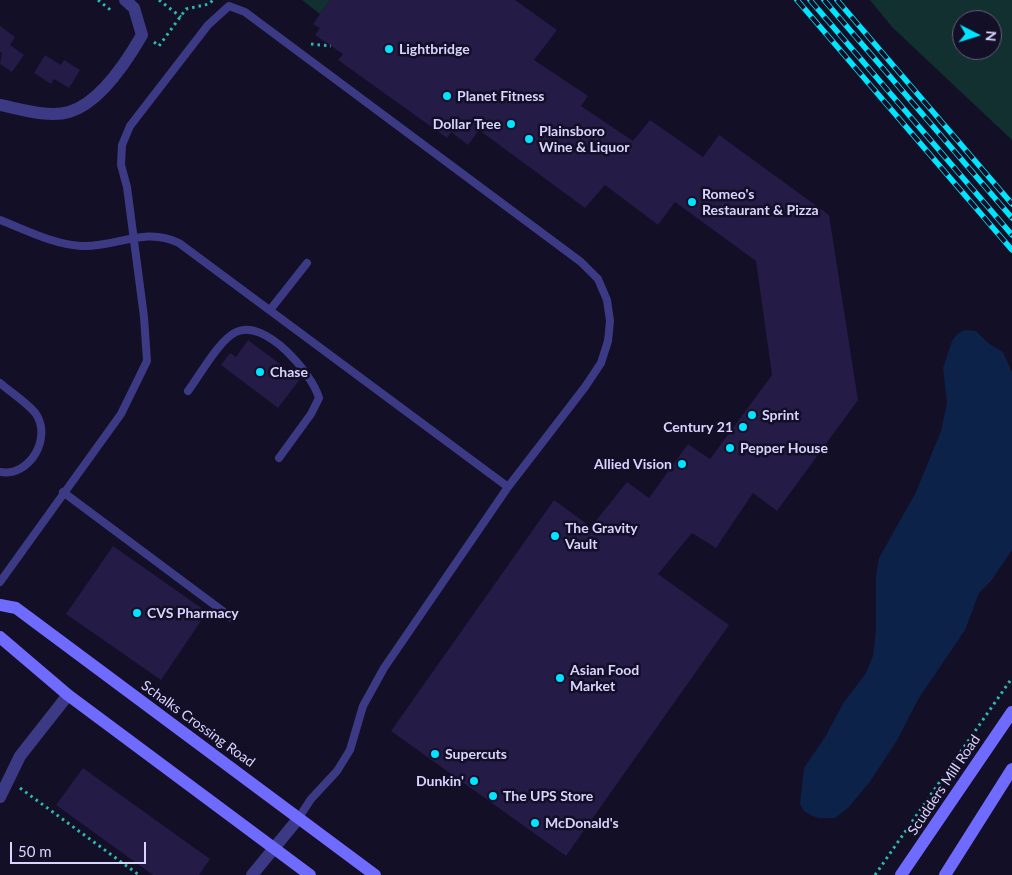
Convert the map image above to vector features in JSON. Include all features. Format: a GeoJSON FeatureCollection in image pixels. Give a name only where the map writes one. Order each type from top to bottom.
{"type":"FeatureCollection","features":[{"type":"Feature","properties":{"kind":"street"},"geometry":{"type":"LineString","coordinates":[[0,105],[38,113],[69,113],[94,99],[128,59],[142,35],[134,8],[125,0]]}},
{"type":"Feature","properties":{"kind":"street","name":"Schalks Crossing Road"},"geometry":{"type":"LineString","coordinates":[[0,605],[16,608],[375,875]]}},
{"type":"Feature","properties":{"kind":"street"},"geometry":{"type":"LineString","coordinates":[[0,636],[68,695],[310,875]]}},
{"type":"Feature","properties":{"kind":"street"},"geometry":{"type":"LineString","coordinates":[[0,797],[20,756],[68,695]]}},
{"type":"Feature","properties":{"kind":"street","name":"Scudders Mill Road"},"geometry":{"type":"LineString","coordinates":[[901,875],[1012,712]]}},
{"type":"Feature","properties":{"kind":"street"},"geometry":{"type":"LineString","coordinates":[[946,875],[1012,769]]}},
{"type":"Feature","properties":{"kind":"street"},"geometry":{"type":"LineString","coordinates":[[252,875],[298,819]]}},
{"type":"Feature","properties":{"kind":"lane"},"geometry":{"type":"LineString","coordinates":[[0,582],[121,414],[147,361],[144,318],[127,187],[121,165],[122,145],[130,126],[208,25],[230,3],[285,40],[580,262],[598,279],[607,300],[610,321],[608,341],[601,363],[585,388],[508,487],[384,668],[363,706],[350,750],[337,771],[311,799],[298,819]]}},
{"type":"Feature","properties":{"kind":"lane"},"geometry":{"type":"LineString","coordinates":[[0,220],[52,241],[66,244],[82,246],[133,238],[166,237],[179,243],[508,487]]}},
{"type":"Feature","properties":{"kind":"lane"},"geometry":{"type":"LineString","coordinates":[[270,310],[307,262]]}},
{"type":"Feature","properties":{"kind":"lane"},"geometry":{"type":"LineString","coordinates":[[188,391],[230,335],[246,328],[258,330],[290,354],[316,386],[319,398],[311,414],[279,458]]}},
{"type":"Feature","properties":{"kind":"lane"},"geometry":{"type":"LineString","coordinates":[[0,383],[36,414],[41,432],[39,447],[24,469],[8,473],[0,472]]}},
{"type":"Feature","properties":{"kind":"lane"},"geometry":{"type":"LineString","coordinates":[[63,492],[232,618]]}},
{"type":"Feature","properties":{"kind":"path"},"geometry":{"type":"LineString","coordinates":[[159,0],[181,17],[186,10],[209,4],[213,0]]}},
{"type":"Feature","properties":{"kind":"path"},"geometry":{"type":"LineString","coordinates":[[875,875],[1012,678]]}},
{"type":"Feature","properties":{"kind":"path"},"geometry":{"type":"LineString","coordinates":[[19,787],[139,874]]}},
{"type":"Feature","properties":{"kind":"green space"},"geometry":{"type":"Polygon","coordinates":[[[302,0],[330,0],[320,14],[302,0]]]}},
{"type":"Feature","properties":{"kind":"green space"},"geometry":{"type":"Polygon","coordinates":[[[870,0],[1012,0],[1012,140],[892,27],[870,0]]]}},
{"type":"Feature","properties":{"kind":"water"},"geometry":{"type":"Polygon","coordinates":[[[965,330],[976,331],[988,343],[1003,352],[1012,372],[1012,550],[991,581],[979,593],[965,630],[919,698],[896,742],[869,783],[848,808],[835,818],[812,816],[804,811],[800,804],[804,768],[825,737],[844,702],[866,673],[873,656],[876,630],[876,576],[879,558],[916,492],[941,431],[947,403],[943,368],[952,341],[957,334],[965,330]]]}},
{"type":"Feature","properties":{"kind":"building"},"geometry":{"type":"Polygon","coordinates":[[[330,0],[515,0],[557,30],[534,60],[588,96],[581,106],[633,141],[650,120],[703,157],[719,135],[829,215],[858,400],[777,511],[753,493],[716,548],[692,533],[658,574],[729,625],[566,856],[391,731],[554,500],[591,527],[627,482],[649,498],[688,444],[710,459],[772,375],[756,261],[675,202],[658,225],[605,185],[585,208],[479,130],[468,145],[451,132],[447,138],[338,60],[343,54],[315,35],[320,28],[313,24],[330,0]]]}},
{"type":"Feature","properties":{"kind":"building"},"geometry":{"type":"Polygon","coordinates":[[[0,26],[15,37],[10,45],[24,55],[12,72],[0,64],[2,53],[0,52],[0,26]]]}},
{"type":"Feature","properties":{"kind":"building"},"geometry":{"type":"Polygon","coordinates":[[[45,55],[61,65],[64,60],[80,70],[69,88],[54,79],[51,84],[34,73],[45,55]]]}},
{"type":"Feature","properties":{"kind":"building","name":"Chase"},"geometry":{"type":"Polygon","coordinates":[[[248,340],[300,379],[278,408],[221,365],[230,353],[236,357],[248,340]]]}},
{"type":"Feature","properties":{"kind":"building","name":"CVS Pharmacy"},"geometry":{"type":"Polygon","coordinates":[[[113,546],[207,612],[161,680],[66,614],[113,546]]]}},
{"type":"Feature","properties":{"kind":"building"},"geometry":{"type":"Polygon","coordinates":[[[83,768],[210,859],[199,875],[153,875],[56,805],[83,768]]]}},
{"type":"Feature","properties":{"kind":"railway"},"geometry":{"type":"LineString","coordinates":[[797,0],[1012,250]]}},
{"type":"Feature","properties":{"kind":"railway"},"geometry":{"type":"LineString","coordinates":[[810,0],[1012,235]]}},
{"type":"Feature","properties":{"kind":"railway"},"geometry":{"type":"LineString","coordinates":[[824,0],[1012,218]]}},
{"type":"Feature","properties":{"kind":"railway"},"geometry":{"type":"LineString","coordinates":[[837,0],[1012,204]]}},
{"type":"Feature","properties":{"kind":"place","name":"Lightbridge"},"geometry":{"type":"Point","coordinates":[389,49]}},
{"type":"Feature","properties":{"kind":"place","name":"Planet Fitness"},"geometry":{"type":"Point","coordinates":[447,96]}},
{"type":"Feature","properties":{"kind":"place","name":"Dollar Tree"},"geometry":{"type":"Point","coordinates":[511,124]}},
{"type":"Feature","properties":{"kind":"place","name":"Plainsboro Wine & Liquor"},"geometry":{"type":"Point","coordinates":[529,139]}},
{"type":"Feature","properties":{"kind":"place","name":"Romeo's Restaurant & Pizza"},"geometry":{"type":"Point","coordinates":[692,202]}},
{"type":"Feature","properties":{"kind":"place","name":"Chase"},"geometry":{"type":"Point","coordinates":[260,372]}},
{"type":"Feature","properties":{"kind":"place","name":"Sprint"},"geometry":{"type":"Point","coordinates":[752,415]}},
{"type":"Feature","properties":{"kind":"place","name":"Century 21"},"geometry":{"type":"Point","coordinates":[743,427]}},
{"type":"Feature","properties":{"kind":"place","name":"Pepper House"},"geometry":{"type":"Point","coordinates":[730,448]}},
{"type":"Feature","properties":{"kind":"place","name":"Allied Vision"},"geometry":{"type":"Point","coordinates":[682,464]}},
{"type":"Feature","properties":{"kind":"place","name":"The Gravity Vault"},"geometry":{"type":"Point","coordinates":[555,536]}},
{"type":"Feature","properties":{"kind":"place","name":"CVS Pharmacy"},"geometry":{"type":"Point","coordinates":[137,613]}},
{"type":"Feature","properties":{"kind":"place","name":"Asian Food Market"},"geometry":{"type":"Point","coordinates":[560,678]}},
{"type":"Feature","properties":{"kind":"place","name":"Supercuts"},"geometry":{"type":"Point","coordinates":[435,754]}},
{"type":"Feature","properties":{"kind":"place","name":"Dunkin'"},"geometry":{"type":"Point","coordinates":[474,781]}},
{"type":"Feature","properties":{"kind":"place","name":"The UPS Store"},"geometry":{"type":"Point","coordinates":[493,796]}},
{"type":"Feature","properties":{"kind":"place","name":"McDonald's"},"geometry":{"type":"Point","coordinates":[535,823]}}]}
